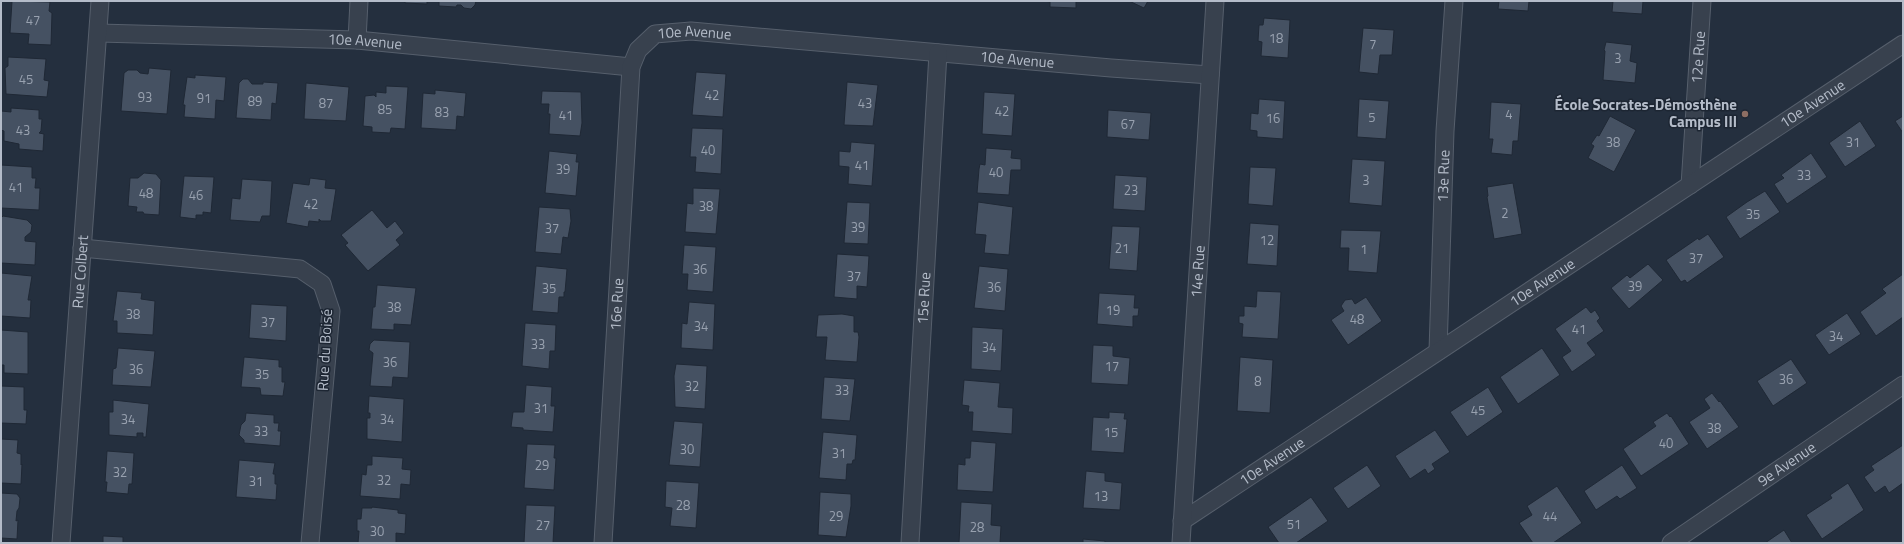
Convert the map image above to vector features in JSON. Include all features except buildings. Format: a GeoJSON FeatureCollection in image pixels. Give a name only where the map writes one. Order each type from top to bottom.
{"type":"FeatureCollection","features":[{"type":"Feature","properties":{"kind":"street","name":"Rue Colbert"},"geometry":{"type":"LineString","coordinates":[[61,543],[100,1]]}},
{"type":"Feature","properties":{"kind":"street"},"geometry":{"type":"LineString","coordinates":[[357,40],[359,1]]}},
{"type":"Feature","properties":{"kind":"street","name":"14e Rue"},"geometry":{"type":"LineString","coordinates":[[1181,543],[1215,1]]}},
{"type":"Feature","properties":{"kind":"street","name":"13e Rue"},"geometry":{"type":"LineString","coordinates":[[1438,351],[1445,131],[1454,1]]}},
{"type":"Feature","properties":{"kind":"street","name":"12e Rue"},"geometry":{"type":"LineString","coordinates":[[1690,185],[1702,1]]}},
{"type":"Feature","properties":{"kind":"street","name":"10e Avenue"},"geometry":{"type":"LineString","coordinates":[[98,32],[357,40],[631,67],[638,50],[655,34],[691,31],[1210,75]]}},
{"type":"Feature","properties":{"kind":"street","name":"10e Avenue"},"geometry":{"type":"LineString","coordinates":[[1182,521],[1903,44]]}},
{"type":"Feature","properties":{"kind":"street","name":"15e Rue"},"geometry":{"type":"LineString","coordinates":[[910,543],[938,53]]}},
{"type":"Feature","properties":{"kind":"street","name":"16e Rue"},"geometry":{"type":"LineString","coordinates":[[603,543],[631,67]]}},
{"type":"Feature","properties":{"kind":"street","name":"Rue du Boisé"},"geometry":{"type":"LineString","coordinates":[[82,248],[300,269],[322,284],[330,311],[310,543]]}},
{"type":"Feature","properties":{"kind":"street","name":"9e Avenue"},"geometry":{"type":"LineString","coordinates":[[1671,543],[1903,385]]}},
{"type":"Feature","properties":{"kind":"place","name":"École Socrates-Démosthène Campus III"},"geometry":{"type":"Point","coordinates":[1745,114]}}]}
